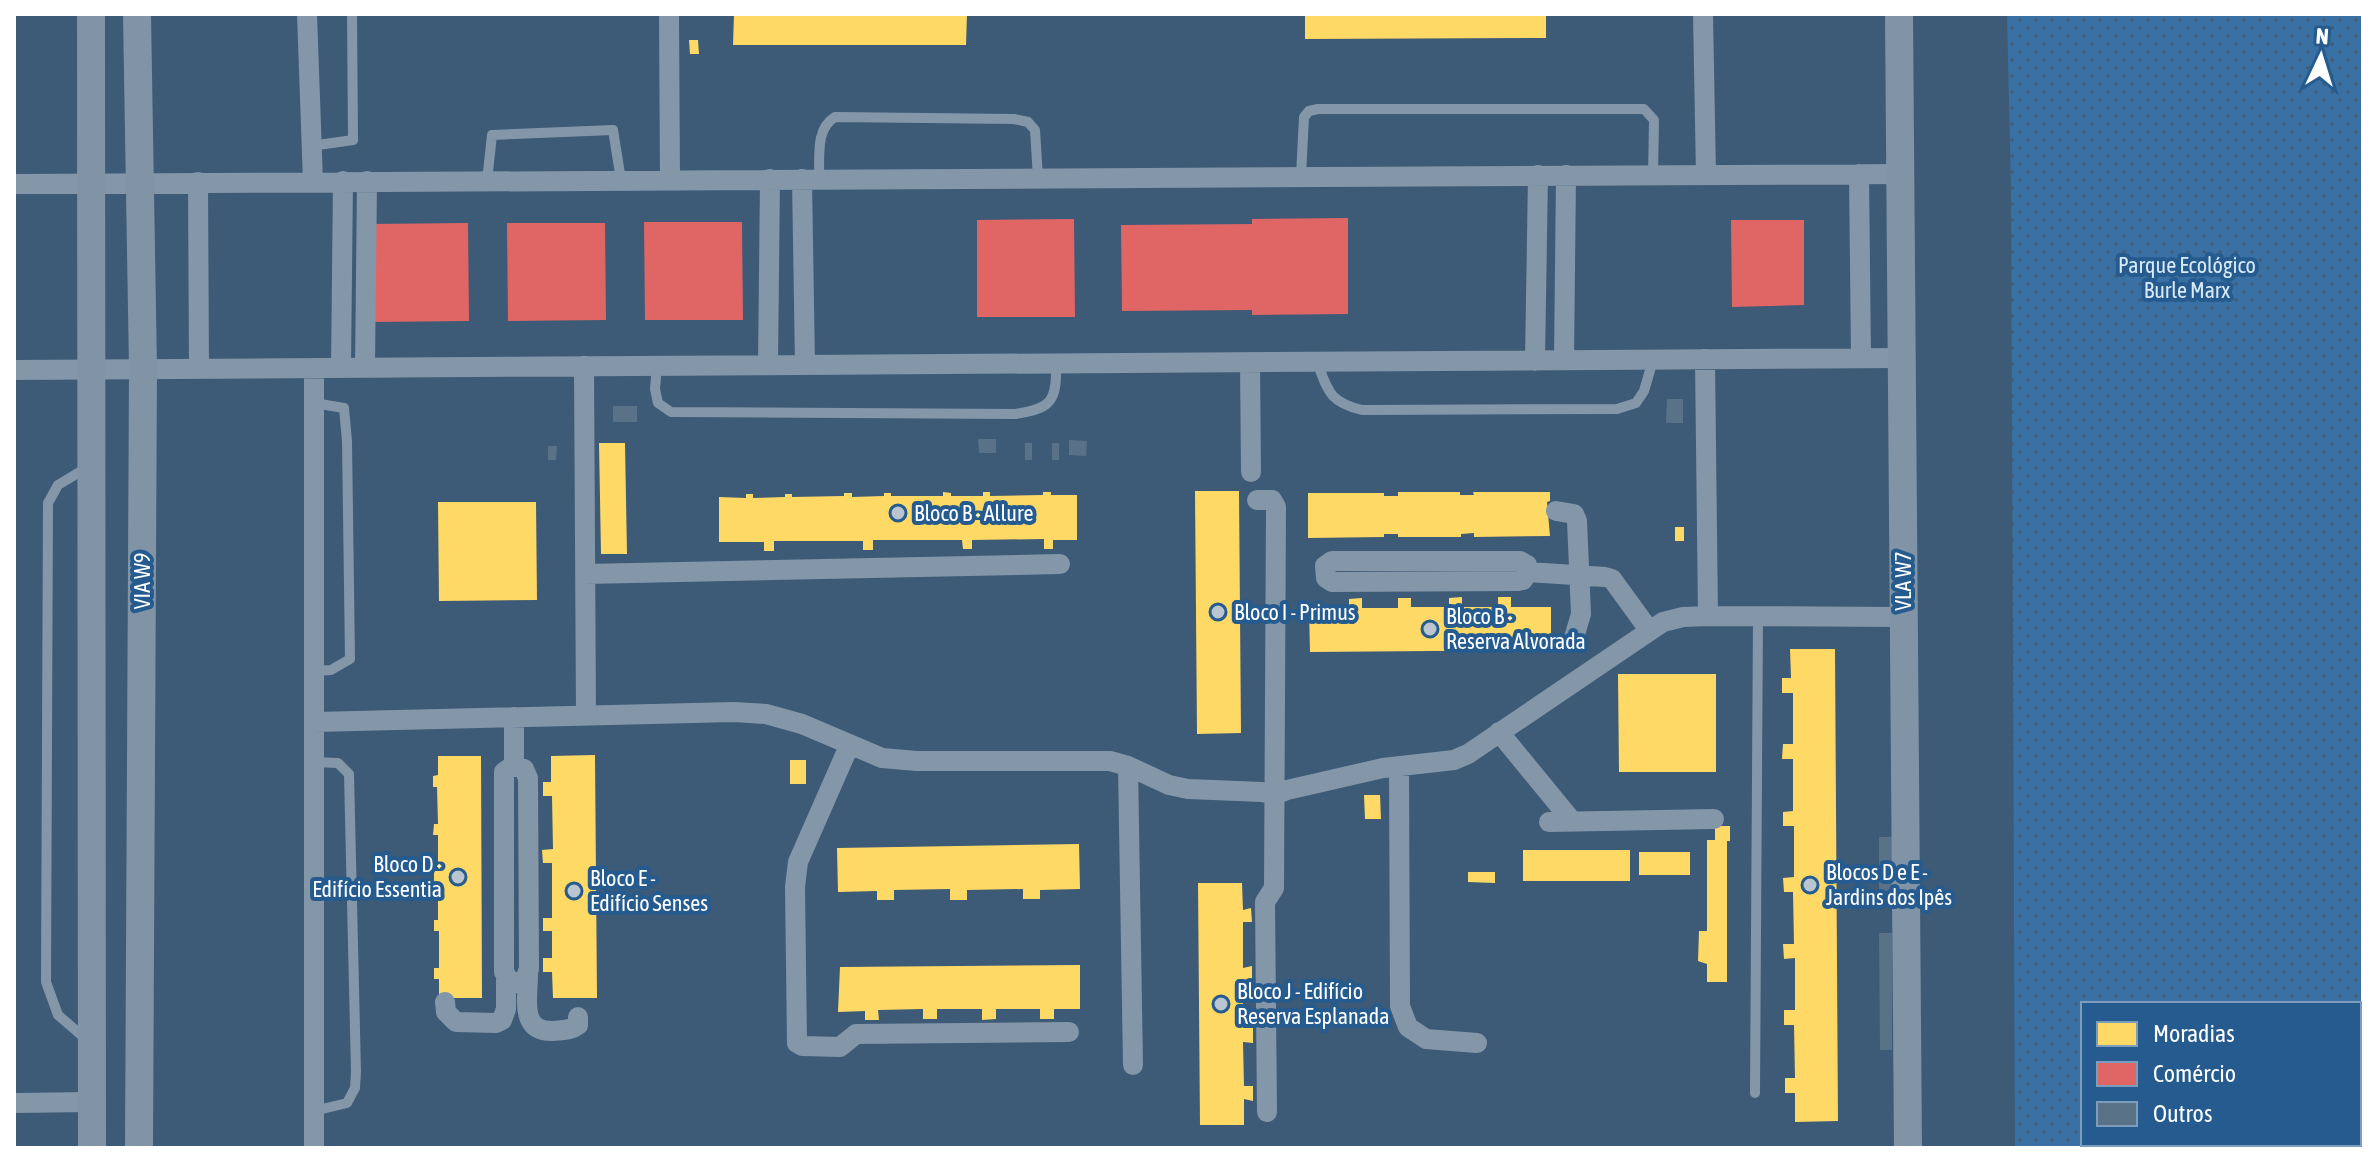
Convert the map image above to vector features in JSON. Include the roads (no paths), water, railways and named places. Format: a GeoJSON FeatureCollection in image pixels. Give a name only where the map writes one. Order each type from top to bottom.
{"type":"FeatureCollection","features":[{"type":"Feature","properties":{"kind":"street"},"geometry":{"type":"LineString","coordinates":[[91,14],[92,1148]]}},
{"type":"Feature","properties":{"kind":"street","name":"VIA W9"},"geometry":{"type":"LineString","coordinates":[[137,14],[143,369],[139,1148]]}},
{"type":"Feature","properties":{"kind":"street"},"geometry":{"type":"LineString","coordinates":[[307,14],[313,182]]}},
{"type":"Feature","properties":{"kind":"street"},"geometry":{"type":"LineString","coordinates":[[669,14],[670,180]]}},
{"type":"Feature","properties":{"kind":"street"},"geometry":{"type":"LineString","coordinates":[[1703,14],[1706,175]]}},
{"type":"Feature","properties":{"kind":"street","name":"VLA W7"},"geometry":{"type":"LineString","coordinates":[[1899,14],[1908,1148]]}},
{"type":"Feature","properties":{"kind":"street"},"geometry":{"type":"LineString","coordinates":[[1859,174],[1861,358]]}},
{"type":"Feature","properties":{"kind":"street"},"geometry":{"type":"LineString","coordinates":[[14,184],[1901,174]]}},
{"type":"Feature","properties":{"kind":"street"},"geometry":{"type":"LineString","coordinates":[[1535,361],[1538,175]]}},
{"type":"Feature","properties":{"kind":"street"},"geometry":{"type":"LineString","coordinates":[[1564,360],[1566,175]]}},
{"type":"Feature","properties":{"kind":"street"},"geometry":{"type":"LineString","coordinates":[[768,365],[770,179]]}},
{"type":"Feature","properties":{"kind":"street"},"geometry":{"type":"LineString","coordinates":[[805,365],[810,179]]}},
{"type":"Feature","properties":{"kind":"street"},"geometry":{"type":"LineString","coordinates":[[341,368],[343,181]]}},
{"type":"Feature","properties":{"kind":"street"},"geometry":{"type":"LineString","coordinates":[[365,368],[367,181]]}},
{"type":"Feature","properties":{"kind":"street"},"geometry":{"type":"LineString","coordinates":[[198,182],[199,369]]}},
{"type":"Feature","properties":{"kind":"street"},"geometry":{"type":"LineString","coordinates":[[14,370],[1902,358]]}},
{"type":"Feature","properties":{"kind":"street"},"geometry":{"type":"LineString","coordinates":[[1705,359],[1708,616]]}},
{"type":"Feature","properties":{"kind":"street"},"geometry":{"type":"LineString","coordinates":[[1250,362],[1251,472]]}},
{"type":"Feature","properties":{"kind":"street"},"geometry":{"type":"LineString","coordinates":[[584,366],[586,716]]}},
{"type":"Feature","properties":{"kind":"street"},"geometry":{"type":"LineString","coordinates":[[314,368],[314,1148]]}},
{"type":"Feature","properties":{"kind":"street"},"geometry":{"type":"LineString","coordinates":[[1257,500],[1272,500],[1276,507],[1274,888],[1265,902],[1267,1112]]}},
{"type":"Feature","properties":{"kind":"street"},"geometry":{"type":"LineString","coordinates":[[1556,511],[1574,514],[1577,521],[1581,614],[1573,641]]}},
{"type":"Feature","properties":{"kind":"street"},"geometry":{"type":"LineString","coordinates":[[1332,561],[1520,561],[1527,565],[1528,572],[1523,580],[1518,581],[1332,582],[1326,578],[1325,566],[1332,561]]}},
{"type":"Feature","properties":{"kind":"street"},"geometry":{"type":"LineString","coordinates":[[585,574],[1060,564]]}},
{"type":"Feature","properties":{"kind":"street"},"geometry":{"type":"LineString","coordinates":[[1528,572],[1612,579],[1649,630]]}},
{"type":"Feature","properties":{"kind":"street"},"geometry":{"type":"LineString","coordinates":[[315,722],[734,712],[766,714],[802,724],[882,758],[1110,761],[1169,785],[1188,789],[1275,795],[1399,766],[1454,760],[1468,754],[1663,622],[1708,616],[1904,617]]}},
{"type":"Feature","properties":{"kind":"street"},"geometry":{"type":"LineString","coordinates":[[514,717],[514,765]]}},
{"type":"Feature","properties":{"kind":"street"},"geometry":{"type":"LineString","coordinates":[[1499,732],[1572,821]]}},
{"type":"Feature","properties":{"kind":"street"},"geometry":{"type":"LineString","coordinates":[[849,746],[798,862],[795,887],[797,1043],[802,1046],[840,1047],[856,1034],[1069,1032]]}},
{"type":"Feature","properties":{"kind":"street"},"geometry":{"type":"LineString","coordinates":[[514,765],[524,769],[528,778],[528,1012],[533,1027],[545,1031],[571,1030],[578,1025],[578,1017]]}},
{"type":"Feature","properties":{"kind":"street"},"geometry":{"type":"LineString","coordinates":[[445,1002],[446,1012],[456,1022],[496,1023],[502,1020],[506,1009],[504,772],[514,765]]}},
{"type":"Feature","properties":{"kind":"street"},"geometry":{"type":"LineString","coordinates":[[1128,766],[1133,1065]]}},
{"type":"Feature","properties":{"kind":"street"},"geometry":{"type":"LineString","coordinates":[[1399,766],[1400,1006],[1408,1027],[1426,1039],[1477,1043]]}},
{"type":"Feature","properties":{"kind":"street"},"geometry":{"type":"LineString","coordinates":[[1549,822],[1714,819]]}},
{"type":"Feature","properties":{"kind":"street"},"geometry":{"type":"LineString","coordinates":[[506,976],[516,983],[528,975]]}},
{"type":"Feature","properties":{"kind":"street"},"geometry":{"type":"LineString","coordinates":[[14,1103],[92,1102]]}},
{"type":"Feature","properties":{"kind":"lane"},"geometry":{"type":"LineString","coordinates":[[311,146],[353,140],[352,14]]}},
{"type":"Feature","properties":{"kind":"lane"},"geometry":{"type":"LineString","coordinates":[[1301,176],[1304,117],[1309,111],[1318,109],[1644,109],[1654,120],[1653,175]]}},
{"type":"Feature","properties":{"kind":"lane"},"geometry":{"type":"LineString","coordinates":[[810,179],[825,123],[835,117],[1014,119],[1028,122],[1035,130],[1038,178]]}},
{"type":"Feature","properties":{"kind":"lane"},"geometry":{"type":"LineString","coordinates":[[487,181],[492,135],[613,130],[621,180]]}},
{"type":"Feature","properties":{"kind":"lane"},"geometry":{"type":"LineString","coordinates":[[1317,362],[1330,395],[1343,406],[1362,410],[1617,409],[1636,403],[1644,391],[1653,360]]}},
{"type":"Feature","properties":{"kind":"lane"},"geometry":{"type":"LineString","coordinates":[[657,366],[655,389],[658,403],[671,412],[1015,414],[1045,407],[1053,397],[1057,384],[1056,364]]}},
{"type":"Feature","properties":{"kind":"lane"},"geometry":{"type":"LineString","coordinates":[[314,403],[344,408],[350,659],[331,670],[315,671]]}},
{"type":"Feature","properties":{"kind":"lane"},"geometry":{"type":"LineString","coordinates":[[91,464],[58,485],[48,503],[46,982],[58,1015],[92,1044]]}},
{"type":"Feature","properties":{"kind":"lane"},"geometry":{"type":"LineString","coordinates":[[1755,1093],[1758,617]]}},
{"type":"Feature","properties":{"kind":"lane"},"geometry":{"type":"LineString","coordinates":[[314,1111],[347,1103],[355,1088],[356,1072],[349,774],[338,763],[315,762]]}},
{"type":"Feature","properties":{"kind":"place","name":"Bloco B - Allure"},"geometry":{"type":"Point","coordinates":[898,513]}},
{"type":"Feature","properties":{"kind":"place","name":"Bloco I - Primus"},"geometry":{"type":"Point","coordinates":[1218,612]}},
{"type":"Feature","properties":{"kind":"place","name":"Bloco B - Reserva Alvorada"},"geometry":{"type":"Point","coordinates":[1430,629]}},
{"type":"Feature","properties":{"kind":"place","name":"Bloco D - Edifício Essentia"},"geometry":{"type":"Point","coordinates":[458,877]}},
{"type":"Feature","properties":{"kind":"place","name":"Blocos D e E - Jardins dos Ipês"},"geometry":{"type":"Point","coordinates":[1810,885]}},
{"type":"Feature","properties":{"kind":"place","name":"Bloco E - Edifício Senses"},"geometry":{"type":"Point","coordinates":[574,891]}},
{"type":"Feature","properties":{"kind":"place","name":"Bloco J - Edifício Reserva Esplanada"},"geometry":{"type":"Point","coordinates":[1221,1004]}},
{"type":"Feature","properties":{"kind":"park label","name":"Parque Ecológico Burle Marx"},"geometry":{"type":"Point","coordinates":[2187,278]}}]}
